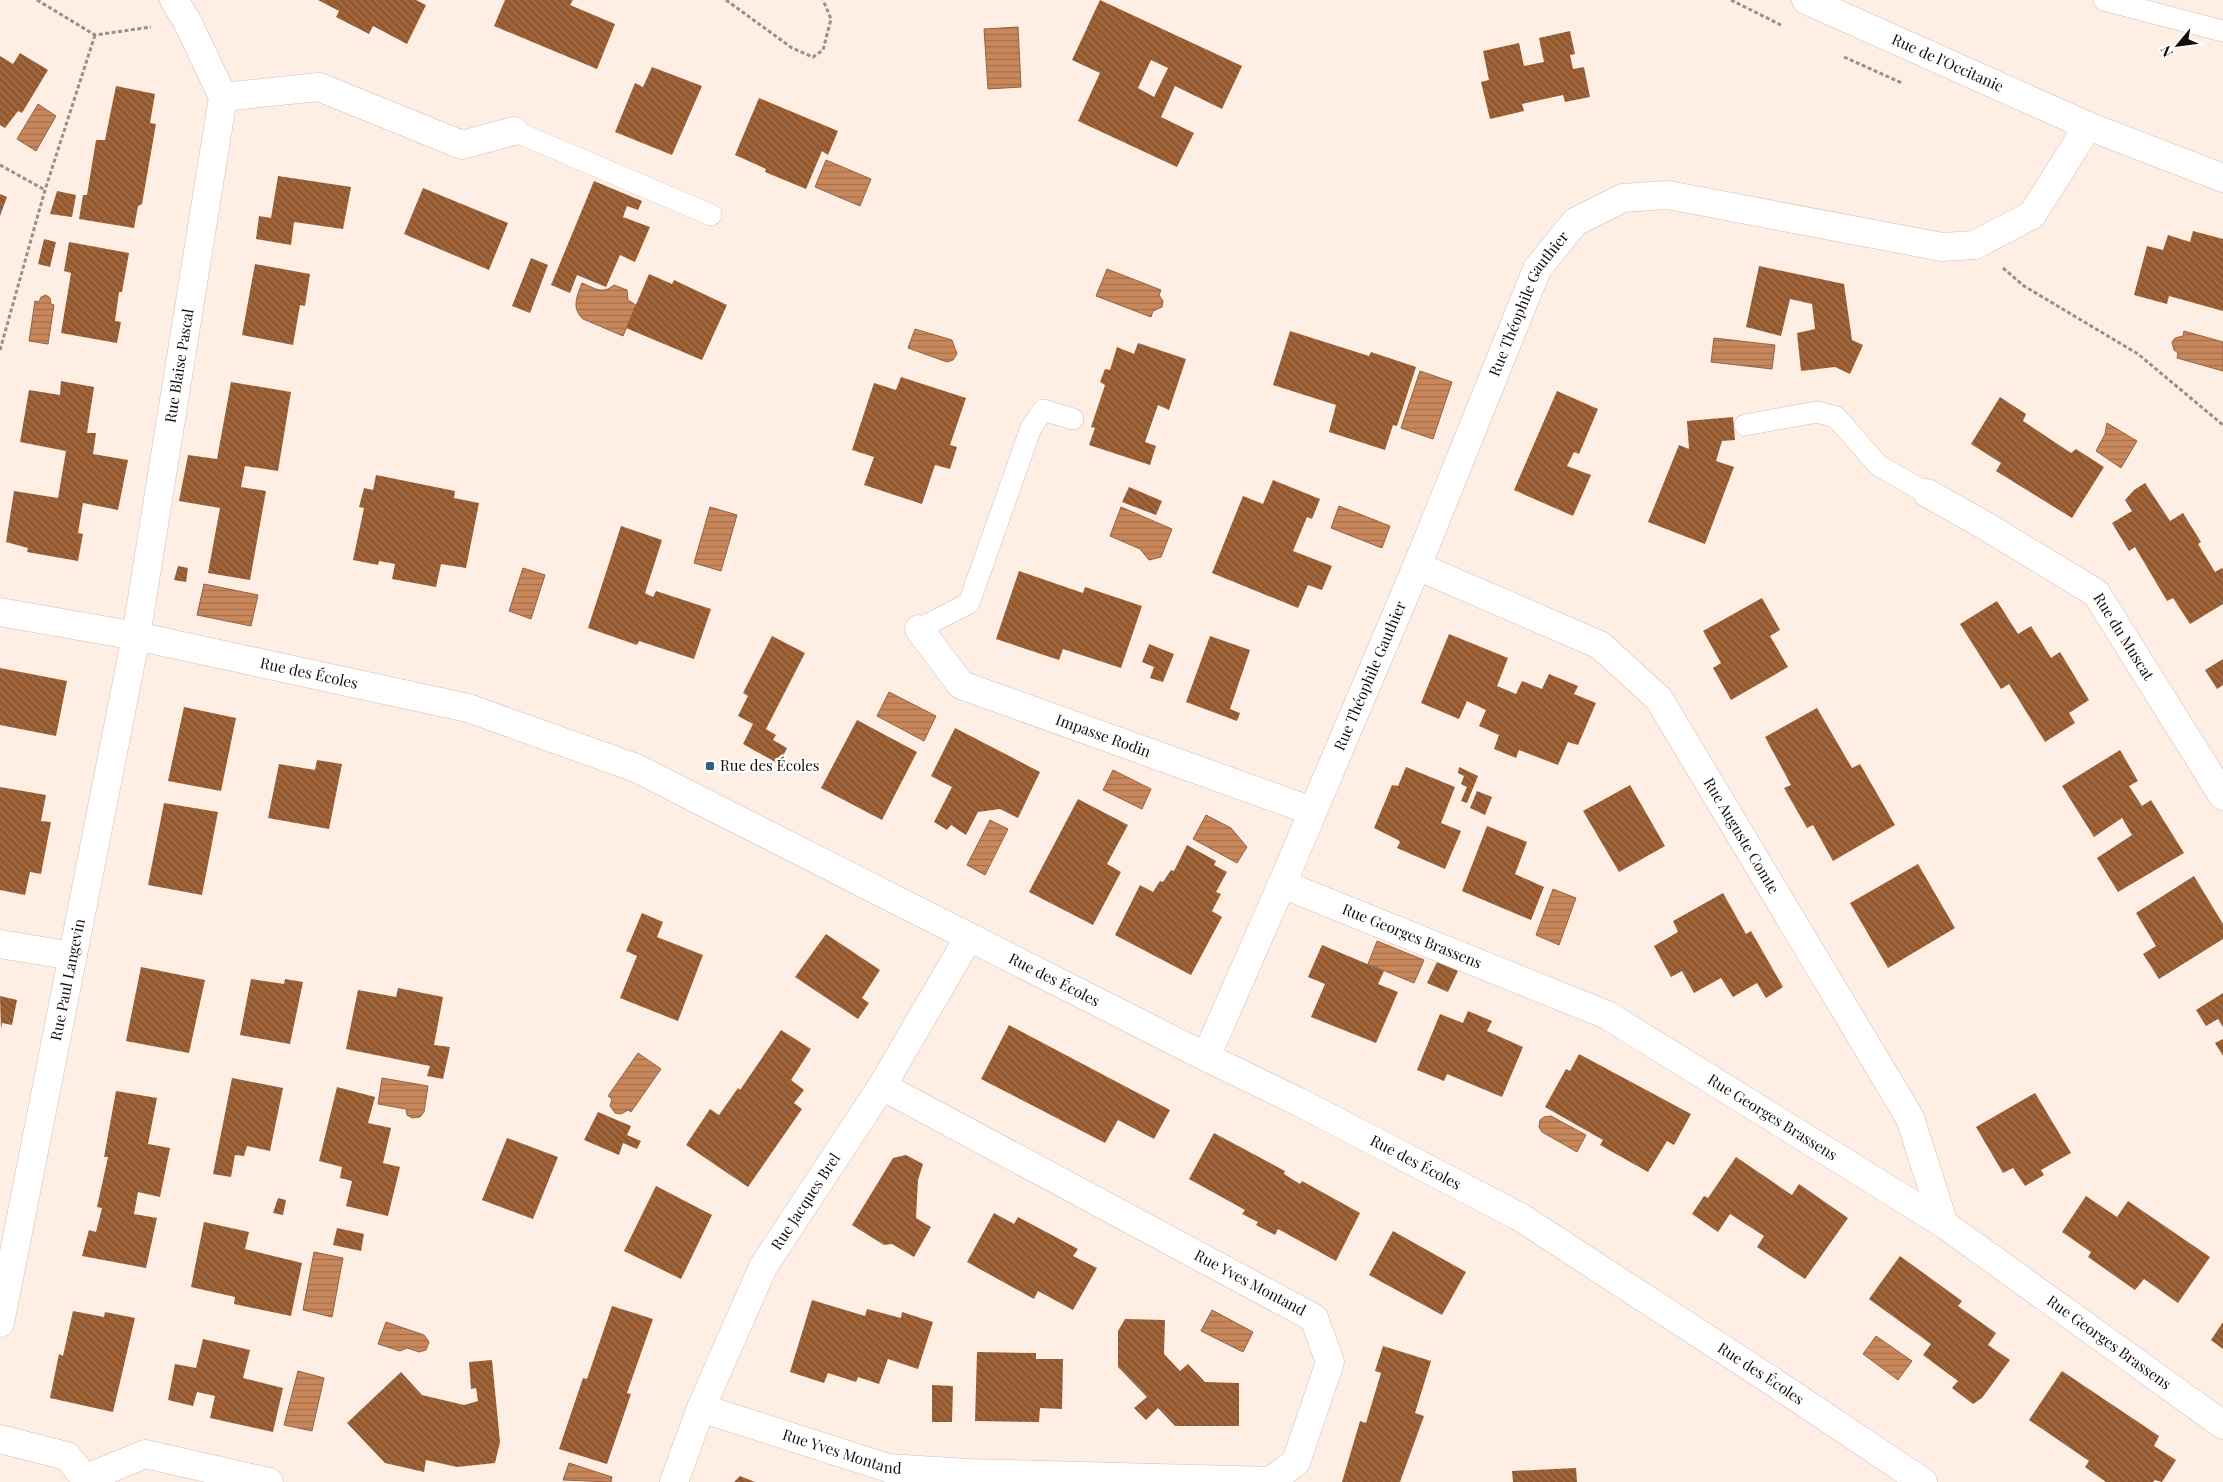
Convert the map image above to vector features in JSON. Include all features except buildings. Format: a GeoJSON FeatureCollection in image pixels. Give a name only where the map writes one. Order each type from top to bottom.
{"type":"FeatureCollection","features":[{"type":"Feature","properties":{"kind":"street","name":"Rue de l'Occitanie"},"geometry":{"type":"LineString","coordinates":[[1806,0],[2088,126]]}},
{"type":"Feature","properties":{"kind":"street"},"geometry":{"type":"LineString","coordinates":[[180,11],[223,97],[319,87],[462,145],[514,131]]}},
{"type":"Feature","properties":{"kind":"street","name":"Rue Blaise Pascal"},"geometry":{"type":"LineString","coordinates":[[136,636],[223,97]]}},
{"type":"Feature","properties":{"kind":"street"},"geometry":{"type":"LineString","coordinates":[[2088,126],[2223,178]]}},
{"type":"Feature","properties":{"kind":"street","name":"Rue Théophile Gauthier"},"geometry":{"type":"LineString","coordinates":[[1206,1057],[1282,884],[1417,566],[1537,269],[1575,222],[1623,198],[1668,195],[1942,247],[1975,245],[2032,215],[2088,126]]}},
{"type":"Feature","properties":{"kind":"street","name":"Rue du Muscat"},"geometry":{"type":"LineString","coordinates":[[1927,493],[1984,525],[2096,594],[2223,796]]}},
{"type":"Feature","properties":{"kind":"street","name":"Rue Auguste Comte"},"geometry":{"type":"LineString","coordinates":[[1417,566],[1600,645],[1659,698],[1910,1118],[1944,1224]]}},
{"type":"Feature","properties":{"kind":"street","name":"Rue des Écoles"},"geometry":{"type":"LineString","coordinates":[[0,612],[136,636],[468,708],[636,768],[1206,1057],[1308,1106],[1520,1217],[1923,1482]]}},
{"type":"Feature","properties":{"kind":"street","name":"Impasse Rodin"},"geometry":{"type":"LineString","coordinates":[[920,629],[961,685],[1312,810]]}},
{"type":"Feature","properties":{"kind":"street","name":"Rue Paul Langevin"},"geometry":{"type":"LineString","coordinates":[[0,1323],[136,636]]}},
{"type":"Feature","properties":{"kind":"street","name":"Rue Georges Brassens"},"geometry":{"type":"LineString","coordinates":[[1282,884],[1607,1015],[1944,1224],[2223,1425]]}},
{"type":"Feature","properties":{"kind":"street","name":"Rue Jacques Brel"},"geometry":{"type":"LineString","coordinates":[[674,1482],[700,1408],[763,1267],[882,1086],[970,937]]}},
{"type":"Feature","properties":{"kind":"street"},"geometry":{"type":"LineString","coordinates":[[0,944],[73,956]]}},
{"type":"Feature","properties":{"kind":"street","name":"Rue Yves Montand"},"geometry":{"type":"LineString","coordinates":[[700,1408],[888,1468],[968,1473],[1271,1481],[1296,1462],[1330,1362],[1314,1318],[882,1086]]}},
{"type":"Feature","properties":{"kind":"street"},"geometry":{"type":"LineString","coordinates":[[0,1439],[67,1456],[87,1480],[145,1454],[269,1482]]}},
{"type":"Feature","properties":{"kind":"lane"},"geometry":{"type":"LineString","coordinates":[[2104,0],[2223,31]]}},
{"type":"Feature","properties":{"kind":"lane"},"geometry":{"type":"LineString","coordinates":[[514,131],[710,215]]}},
{"type":"Feature","properties":{"kind":"lane"},"geometry":{"type":"LineString","coordinates":[[920,629],[969,603],[1031,428],[1043,410],[1073,419]]}},
{"type":"Feature","properties":{"kind":"lane"},"geometry":{"type":"LineString","coordinates":[[1745,425],[1817,412],[1836,417],[1880,466],[1927,493]]}},
{"type":"Feature","properties":{"kind":"path"},"geometry":{"type":"LineString","coordinates":[[37,0],[95,35],[180,11]]}},
{"type":"Feature","properties":{"kind":"path"},"geometry":{"type":"LineString","coordinates":[[726,0],[792,48],[813,58],[823,50],[831,19],[823,0]]}},
{"type":"Feature","properties":{"kind":"path"},"geometry":{"type":"LineString","coordinates":[[0,350],[45,190],[95,35]]}},
{"type":"Feature","properties":{"kind":"path"},"geometry":{"type":"LineString","coordinates":[[0,164],[45,190]]}},
{"type":"Feature","properties":{"kind":"path"},"geometry":{"type":"LineString","coordinates":[[1975,245],[2024,286],[2138,354],[2223,425]]}},
{"type":"Feature","properties":{"kind":"shaded area"},"geometry":{"type":"Polygon","coordinates":[[[1018,27],[1021,87],[988,89],[984,29],[1018,27]]]}},
{"type":"Feature","properties":{"kind":"shaded area"},"geometry":{"type":"Polygon","coordinates":[[[38,104],[56,116],[36,151],[17,139],[38,104]]]}},
{"type":"Feature","properties":{"kind":"shaded area"},"geometry":{"type":"Polygon","coordinates":[[[826,160],[871,179],[860,206],[815,187],[826,160]]]}},
{"type":"Feature","properties":{"kind":"shaded area"},"geometry":{"type":"Polygon","coordinates":[[[1107,269],[1161,290],[1159,295],[1163,301],[1162,307],[1153,311],[1151,317],[1096,296],[1107,269]]]}},
{"type":"Feature","properties":{"kind":"shaded area"},"geometry":{"type":"Polygon","coordinates":[[[582,283],[598,290],[606,290],[614,285],[627,290],[628,300],[636,305],[623,336],[583,319],[579,315],[576,302],[582,283]]]}},
{"type":"Feature","properties":{"kind":"shaded area"},"geometry":{"type":"Polygon","coordinates":[[[46,295],[50,298],[51,304],[54,305],[48,344],[29,341],[35,301],[39,302],[41,297],[46,295]]]}},
{"type":"Feature","properties":{"kind":"shaded area"},"geometry":{"type":"Polygon","coordinates":[[[915,329],[952,340],[957,354],[953,360],[947,362],[908,348],[915,329]]]}},
{"type":"Feature","properties":{"kind":"shaded area"},"geometry":{"type":"Polygon","coordinates":[[[2184,331],[2223,342],[2223,371],[2177,358],[2178,353],[2174,350],[2172,342],[2175,338],[2183,336],[2184,331]]]}},
{"type":"Feature","properties":{"kind":"shaded area"},"geometry":{"type":"Polygon","coordinates":[[[1714,338],[1775,345],[1772,369],[1711,362],[1714,338]]]}},
{"type":"Feature","properties":{"kind":"shaded area"},"geometry":{"type":"Polygon","coordinates":[[[1420,371],[1452,382],[1433,439],[1401,428],[1420,371]]]}},
{"type":"Feature","properties":{"kind":"shaded area"},"geometry":{"type":"Polygon","coordinates":[[[2107,423],[2137,441],[2121,468],[2096,451],[2105,434],[2107,423]]]}},
{"type":"Feature","properties":{"kind":"shaded area"},"geometry":{"type":"Polygon","coordinates":[[[1339,506],[1390,526],[1382,548],[1331,528],[1339,506]]]}},
{"type":"Feature","properties":{"kind":"shaded area"},"geometry":{"type":"Polygon","coordinates":[[[710,507],[737,515],[721,571],[694,563],[710,507]]]}},
{"type":"Feature","properties":{"kind":"shaded area"},"geometry":{"type":"Polygon","coordinates":[[[1121,507],[1172,529],[1161,557],[1149,560],[1140,549],[1110,536],[1121,507]]]}},
{"type":"Feature","properties":{"kind":"shaded area"},"geometry":{"type":"Polygon","coordinates":[[[523,568],[545,575],[531,619],[509,611],[523,568]]]}},
{"type":"Feature","properties":{"kind":"shaded area"},"geometry":{"type":"Polygon","coordinates":[[[204,584],[258,595],[251,626],[197,615],[204,584]]]}},
{"type":"Feature","properties":{"kind":"shaded area"},"geometry":{"type":"Polygon","coordinates":[[[889,692],[936,716],[924,741],[877,716],[889,692]]]}},
{"type":"Feature","properties":{"kind":"shaded area"},"geometry":{"type":"Polygon","coordinates":[[[1113,770],[1151,789],[1142,809],[1103,790],[1113,770]]]}},
{"type":"Feature","properties":{"kind":"shaded area"},"geometry":{"type":"Polygon","coordinates":[[[1206,815],[1231,828],[1247,847],[1237,863],[1193,839],[1206,815]]]}},
{"type":"Feature","properties":{"kind":"shaded area"},"geometry":{"type":"Polygon","coordinates":[[[990,820],[1008,829],[985,875],[967,865],[990,820]]]}},
{"type":"Feature","properties":{"kind":"shaded area"},"geometry":{"type":"Polygon","coordinates":[[[1553,889],[1576,898],[1559,945],[1536,935],[1553,889]]]}},
{"type":"Feature","properties":{"kind":"shaded area"},"geometry":{"type":"Polygon","coordinates":[[[1377,941],[1424,960],[1414,983],[1368,964],[1377,941]]]}},
{"type":"Feature","properties":{"kind":"shaded area"},"geometry":{"type":"Polygon","coordinates":[[[638,1053],[661,1069],[631,1112],[628,1110],[621,1114],[615,1113],[610,1106],[612,1099],[608,1096],[638,1053]]]}},
{"type":"Feature","properties":{"kind":"shaded area"},"geometry":{"type":"Polygon","coordinates":[[[382,1078],[428,1086],[424,1112],[420,1117],[412,1118],[407,1115],[406,1109],[378,1104],[382,1078]]]}},
{"type":"Feature","properties":{"kind":"shaded area"},"geometry":{"type":"Polygon","coordinates":[[[1551,1116],[1586,1135],[1577,1152],[1542,1132],[1539,1127],[1540,1120],[1551,1116]]]}},
{"type":"Feature","properties":{"kind":"shaded area"},"geometry":{"type":"Polygon","coordinates":[[[314,1252],[343,1258],[332,1317],[303,1310],[314,1252]]]}},
{"type":"Feature","properties":{"kind":"shaded area"},"geometry":{"type":"Polygon","coordinates":[[[1212,1310],[1253,1332],[1243,1352],[1201,1331],[1212,1310]]]}},
{"type":"Feature","properties":{"kind":"shaded area"},"geometry":{"type":"Polygon","coordinates":[[[386,1322],[424,1335],[429,1342],[426,1350],[419,1352],[407,1348],[400,1351],[378,1344],[386,1322]]]}},
{"type":"Feature","properties":{"kind":"shaded area"},"geometry":{"type":"Polygon","coordinates":[[[1876,1336],[1912,1361],[1898,1380],[1863,1354],[1876,1336]]]}},
{"type":"Feature","properties":{"kind":"shaded area"},"geometry":{"type":"Polygon","coordinates":[[[298,1371],[324,1378],[312,1431],[284,1425],[298,1371]]]}},
{"type":"Feature","properties":{"kind":"shaded area"},"geometry":{"type":"Polygon","coordinates":[[[569,1463],[612,1477],[611,1482],[563,1480],[569,1463]]]}},
{"type":"Feature","properties":{"kind":"place","name":"Rue des Écoles"},"geometry":{"type":"Point","coordinates":[710,766]}}]}
